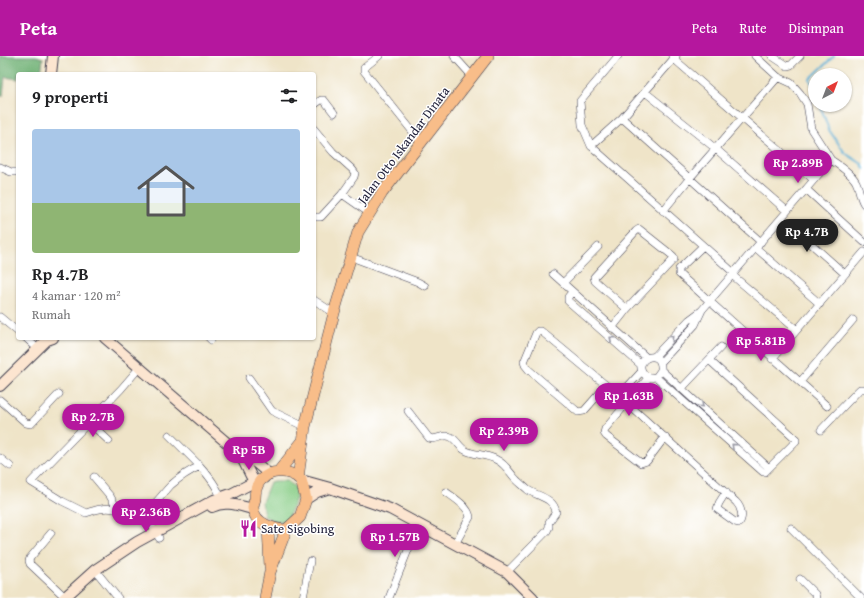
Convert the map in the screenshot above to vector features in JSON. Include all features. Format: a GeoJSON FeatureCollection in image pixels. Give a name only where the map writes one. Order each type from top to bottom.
{"type":"FeatureCollection","features":[{"type":"Feature","properties":{"kind":"main road"},"geometry":{"type":"LineString","coordinates":[[50,56],[51,72]]}},
{"type":"Feature","properties":{"kind":"main road","name":"Jalan Otto Iskandar Dinata"},"geometry":{"type":"LineString","coordinates":[[299,479],[302,442],[305,427],[334,313],[358,232],[382,193],[488,56]]}},
{"type":"Feature","properties":{"kind":"main road"},"geometry":{"type":"LineString","coordinates":[[0,386],[48,340]]}},
{"type":"Feature","properties":{"kind":"main road"},"geometry":{"type":"LineString","coordinates":[[107,340],[240,454],[265,478]]}},
{"type":"Feature","properties":{"kind":"main road"},"geometry":{"type":"LineString","coordinates":[[253,510],[265,478],[302,442]]}},
{"type":"Feature","properties":{"kind":"main road"},"geometry":{"type":"LineString","coordinates":[[240,454],[256,463],[265,478]]}},
{"type":"Feature","properties":{"kind":"main road"},"geometry":{"type":"LineString","coordinates":[[221,501],[231,494],[265,478],[292,474],[299,479],[390,509],[507,572],[533,598]]}},
{"type":"Feature","properties":{"kind":"main road"},"geometry":{"type":"LineString","coordinates":[[265,598],[270,572],[286,530],[300,518],[306,498],[299,479]]}},
{"type":"Feature","properties":{"kind":"main road"},"geometry":{"type":"LineString","coordinates":[[306,498],[317,492],[330,488]]}},
{"type":"Feature","properties":{"kind":"main road"},"geometry":{"type":"LineString","coordinates":[[231,494],[233,504]]}},
{"type":"Feature","properties":{"kind":"main road"},"geometry":{"type":"LineString","coordinates":[[67,598],[97,572],[108,560],[157,535],[214,500],[253,510],[259,520],[268,526],[286,530]]}},
{"type":"Feature","properties":{"kind":"main road"},"geometry":{"type":"LineString","coordinates":[[268,526],[270,572]]}},
{"type":"Feature","properties":{"kind":"street"},"geometry":{"type":"LineString","coordinates":[[379,56],[364,68],[364,71],[421,142]]}},
{"type":"Feature","properties":{"kind":"street"},"geometry":{"type":"LineString","coordinates":[[454,56],[472,76]]}},
{"type":"Feature","properties":{"kind":"street"},"geometry":{"type":"LineString","coordinates":[[618,56],[580,101],[582,125],[591,146],[796,330]]}},
{"type":"Feature","properties":{"kind":"street"},"geometry":{"type":"LineString","coordinates":[[755,56],[778,77],[791,83],[804,99],[807,104],[811,129],[831,160],[842,168],[856,182],[860,199],[864,204]]}},
{"type":"Feature","properties":{"kind":"street"},"geometry":{"type":"LineString","coordinates":[[772,56],[787,66],[791,65],[800,56]]}},
{"type":"Feature","properties":{"kind":"street"},"geometry":{"type":"LineString","coordinates":[[591,146],[622,118],[674,57],[814,180]]}},
{"type":"Feature","properties":{"kind":"street"},"geometry":{"type":"LineString","coordinates":[[664,211],[689,179],[778,77]]}},
{"type":"Feature","properties":{"kind":"street"},"geometry":{"type":"LineString","coordinates":[[645,92],[716,149],[787,211]]}},
{"type":"Feature","properties":{"kind":"street"},"geometry":{"type":"LineString","coordinates":[[316,104],[321,100],[324,100],[334,113]]}},
{"type":"Feature","properties":{"kind":"street"},"geometry":{"type":"LineString","coordinates":[[622,118],[689,179],[820,304]]}},
{"type":"Feature","properties":{"kind":"street"},"geometry":{"type":"LineString","coordinates":[[316,131],[333,152],[355,173],[354,177],[342,194],[321,217],[316,217]]}},
{"type":"Feature","properties":{"kind":"street"},"geometry":{"type":"LineString","coordinates":[[619,396],[650,357],[689,320],[702,310],[831,160]]}},
{"type":"Feature","properties":{"kind":"street"},"geometry":{"type":"LineString","coordinates":[[0,168],[10,172],[16,172]]}},
{"type":"Feature","properties":{"kind":"street"},"geometry":{"type":"LineString","coordinates":[[806,189],[864,242]]}},
{"type":"Feature","properties":{"kind":"street"},"geometry":{"type":"LineString","coordinates":[[342,194],[369,213]]}},
{"type":"Feature","properties":{"kind":"street"},"geometry":{"type":"LineString","coordinates":[[782,218],[845,274]]}},
{"type":"Feature","properties":{"kind":"street"},"geometry":{"type":"LineString","coordinates":[[612,328],[627,309],[674,259],[673,256],[640,229],[636,231],[594,277],[595,281],[627,309]]}},
{"type":"Feature","properties":{"kind":"street"},"geometry":{"type":"LineString","coordinates":[[703,246],[680,269],[678,274],[772,359],[827,406]]}},
{"type":"Feature","properties":{"kind":"street"},"geometry":{"type":"LineString","coordinates":[[563,283],[598,247]]}},
{"type":"Feature","properties":{"kind":"street"},"geometry":{"type":"LineString","coordinates":[[772,359],[864,252]]}},
{"type":"Feature","properties":{"kind":"street"},"geometry":{"type":"LineString","coordinates":[[351,257],[425,286]]}},
{"type":"Feature","properties":{"kind":"street"},"geometry":{"type":"LineString","coordinates":[[553,274],[612,328],[650,357],[658,359],[661,366],[682,388],[769,468]]}},
{"type":"Feature","properties":{"kind":"street"},"geometry":{"type":"LineString","coordinates":[[572,292],[568,297],[568,301],[652,377],[763,472],[765,472],[796,441],[796,439],[709,360]]}},
{"type":"Feature","properties":{"kind":"street"},"geometry":{"type":"LineString","coordinates":[[316,301],[334,313]]}},
{"type":"Feature","properties":{"kind":"street"},"geometry":{"type":"LineString","coordinates":[[665,437],[647,461],[641,463],[604,433],[605,429],[626,403],[652,377],[695,325],[702,310]]}},
{"type":"Feature","properties":{"kind":"street"},"geometry":{"type":"LineString","coordinates":[[0,317],[16,330]]}},
{"type":"Feature","properties":{"kind":"street"},"geometry":{"type":"LineString","coordinates":[[800,382],[853,320]]}},
{"type":"Feature","properties":{"kind":"street"},"geometry":{"type":"LineString","coordinates":[[606,386],[584,411],[578,412],[525,365],[524,362],[536,333],[538,331],[541,332],[619,396],[726,492]]}},
{"type":"Feature","properties":{"kind":"street"},"geometry":{"type":"LineString","coordinates":[[28,340],[38,349]]}},
{"type":"Feature","properties":{"kind":"street"},"geometry":{"type":"LineString","coordinates":[[682,388],[722,348]]}},
{"type":"Feature","properties":{"kind":"street"},"geometry":{"type":"LineString","coordinates":[[140,367],[121,389],[31,482],[62,501],[86,513],[100,509],[113,509],[140,516],[145,513],[176,480],[189,471],[200,466]]}},
{"type":"Feature","properties":{"kind":"street"},"geometry":{"type":"LineString","coordinates":[[249,378],[272,411],[305,427]]}},
{"type":"Feature","properties":{"kind":"street"},"geometry":{"type":"LineString","coordinates":[[821,430],[860,389],[864,389]]}},
{"type":"Feature","properties":{"kind":"street"},"geometry":{"type":"LineString","coordinates":[[0,400],[26,423],[31,424],[59,394]]}},
{"type":"Feature","properties":{"kind":"street"},"geometry":{"type":"LineString","coordinates":[[408,412],[429,438],[433,439],[442,436],[451,437],[466,451],[484,454],[502,462],[515,478],[534,494],[545,498],[556,508],[556,512],[549,522],[547,531],[507,572]]}},
{"type":"Feature","properties":{"kind":"street"},"geometry":{"type":"LineString","coordinates":[[711,426],[717,420]]}},
{"type":"Feature","properties":{"kind":"street"},"geometry":{"type":"LineString","coordinates":[[89,422],[109,441]]}},
{"type":"Feature","properties":{"kind":"street"},"geometry":{"type":"LineString","coordinates":[[169,435],[200,466],[215,486],[221,501]]}},
{"type":"Feature","properties":{"kind":"street"},"geometry":{"type":"LineString","coordinates":[[0,458],[10,466]]}},
{"type":"Feature","properties":{"kind":"street"},"geometry":{"type":"LineString","coordinates":[[94,477],[110,496],[118,510]]}},
{"type":"Feature","properties":{"kind":"street"},"geometry":{"type":"LineString","coordinates":[[446,492],[470,514],[470,517],[455,544]]}},
{"type":"Feature","properties":{"kind":"street"},"geometry":{"type":"LineString","coordinates":[[145,513],[157,535]]}},
{"type":"Feature","properties":{"kind":"street"},"geometry":{"type":"LineString","coordinates":[[389,598],[418,525]]}},
{"type":"Feature","properties":{"kind":"street"},"geometry":{"type":"LineString","coordinates":[[791,528],[863,598]]}},
{"type":"Feature","properties":{"kind":"street"},"geometry":{"type":"LineString","coordinates":[[51,533],[29,561],[30,564],[67,598]]}},
{"type":"Feature","properties":{"kind":"street"},"geometry":{"type":"LineString","coordinates":[[303,598],[310,561]]}},
{"type":"Feature","properties":{"kind":"street"},"geometry":{"type":"LineString","coordinates":[[97,572],[118,598]]}},
{"type":"Feature","properties":{"kind":"street"},"geometry":{"type":"LineString","coordinates":[[800,579],[815,594],[816,598]]}},
{"type":"Feature","properties":{"kind":"green space"},"geometry":{"type":"Polygon","coordinates":[[[0,56],[36,56],[43,58],[41,72],[16,72],[16,79],[5,77],[3,96],[0,96],[0,56]]]}},
{"type":"Feature","properties":{"kind":"green space"},"geometry":{"type":"Polygon","coordinates":[[[287,481],[295,487],[296,498],[287,521],[274,521],[264,516],[262,502],[270,482],[287,481]]]}},
{"type":"Feature","properties":{"kind":"waterway"},"geometry":{"type":"LineString","coordinates":[[821,68],[834,56]]}},
{"type":"Feature","properties":{"kind":"waterway"},"geometry":{"type":"LineString","coordinates":[[823,112],[829,130],[845,153],[862,164],[864,169]]}},
{"type":"Feature","properties":{"kind":"place","name":"Sate Sigobing"},"geometry":{"type":"Point","coordinates":[248,528]}}]}
